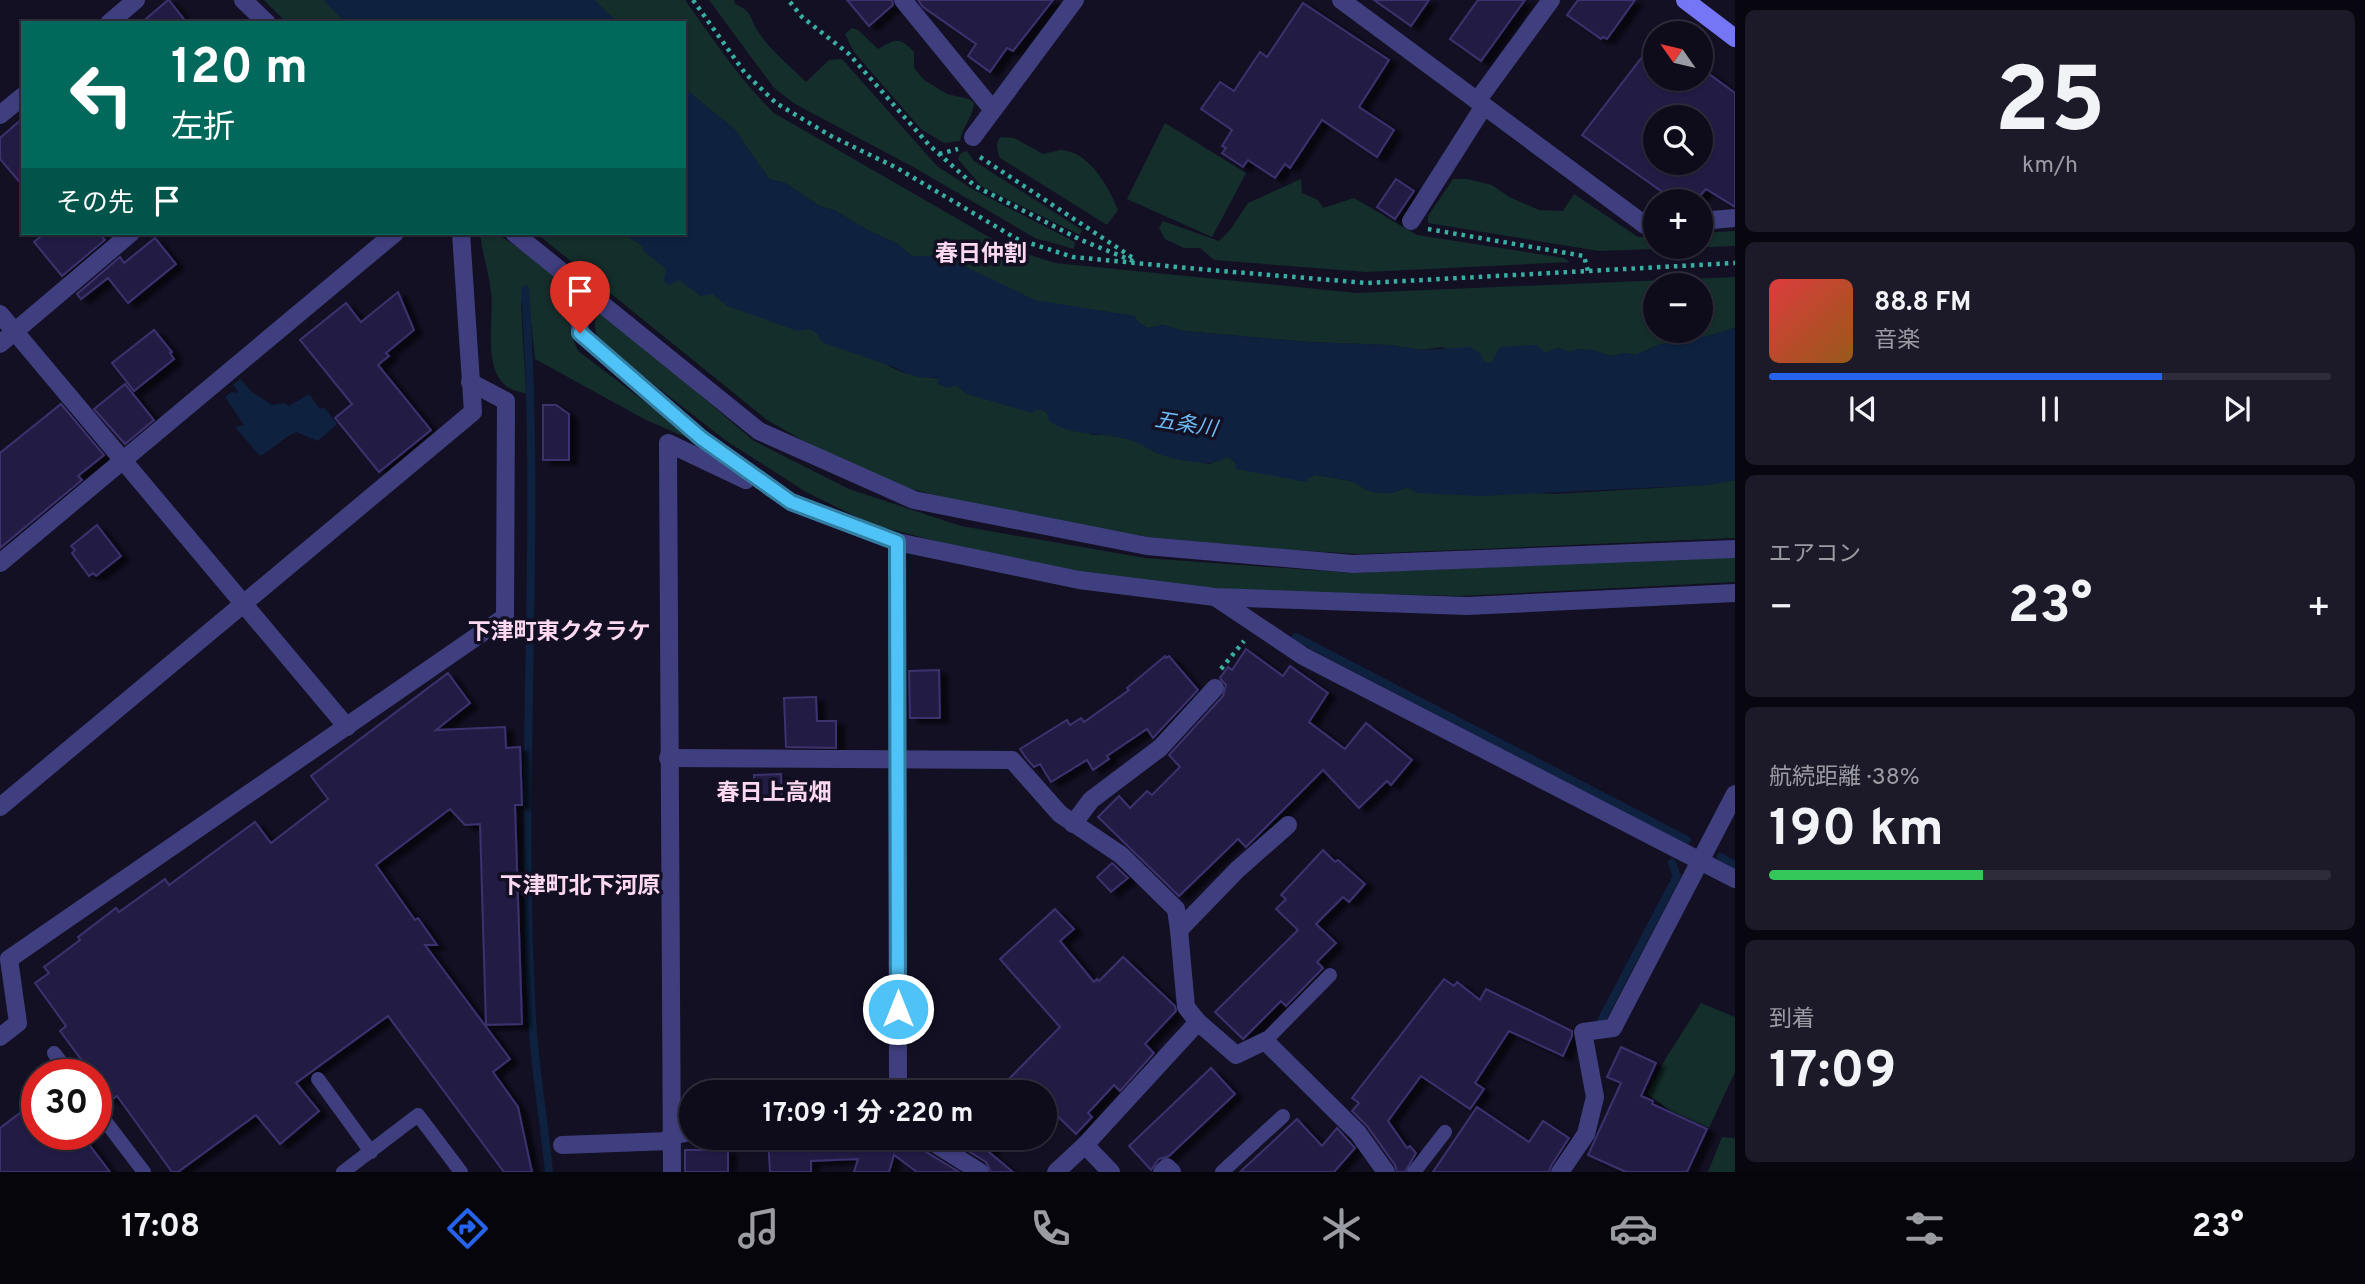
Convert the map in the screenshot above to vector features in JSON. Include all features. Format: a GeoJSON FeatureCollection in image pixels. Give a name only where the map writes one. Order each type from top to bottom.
{"type":"FeatureCollection","features":[{"type":"Feature","properties":{"kind":"main road"},"geometry":{"type":"LineString","coordinates":[[1685,0],[1735,37]]}},
{"type":"Feature","properties":{"kind":"street"},"geometry":{"type":"LineString","coordinates":[[111,21],[136,0]]}},
{"type":"Feature","properties":{"kind":"street"},"geometry":{"type":"LineString","coordinates":[[243,0],[265,21]]}},
{"type":"Feature","properties":{"kind":"street"},"geometry":{"type":"LineString","coordinates":[[903,0],[993,110]]}},
{"type":"Feature","properties":{"kind":"street"},"geometry":{"type":"LineString","coordinates":[[973,137],[1075,0]]}},
{"type":"Feature","properties":{"kind":"street"},"geometry":{"type":"LineString","coordinates":[[1340,0],[1643,223]]}},
{"type":"Feature","properties":{"kind":"street"},"geometry":{"type":"LineString","coordinates":[[1411,221],[1481,103],[1551,0]]}},
{"type":"Feature","properties":{"kind":"street"},"geometry":{"type":"LineString","coordinates":[[0,115],[21,98]]}},
{"type":"Feature","properties":{"kind":"street"},"geometry":{"type":"LineString","coordinates":[[1713,220],[1735,218]]}},
{"type":"Feature","properties":{"kind":"street"},"geometry":{"type":"LineString","coordinates":[[0,344],[129,235]]}},
{"type":"Feature","properties":{"kind":"street"},"geometry":{"type":"LineString","coordinates":[[0,563],[393,235]]}},
{"type":"Feature","properties":{"kind":"street"},"geometry":{"type":"LineString","coordinates":[[0,807],[473,412],[461,235]]}},
{"type":"Feature","properties":{"kind":"street"},"geometry":{"type":"LineString","coordinates":[[517,235],[759,431],[914,500],[1147,546],[1353,564],[1735,549]]}},
{"type":"Feature","properties":{"kind":"street"},"geometry":{"type":"LineString","coordinates":[[577,283],[580,333],[701,438],[791,502]]}},
{"type":"Feature","properties":{"kind":"street"},"geometry":{"type":"LineString","coordinates":[[0,314],[347,727]]}},
{"type":"Feature","properties":{"kind":"street"},"geometry":{"type":"LineString","coordinates":[[0,1037],[18,1023],[9,959],[505,617],[506,401],[470,382]]}},
{"type":"Feature","properties":{"kind":"street"},"geometry":{"type":"LineString","coordinates":[[672,1172],[668,443],[791,502],[897,542],[1079,580],[1215,597],[1468,606],[1735,593]]}},
{"type":"Feature","properties":{"kind":"street"},"geometry":{"type":"LineString","coordinates":[[897,542],[898,1080]]}},
{"type":"Feature","properties":{"kind":"street"},"geometry":{"type":"LineString","coordinates":[[1215,597],[1303,656],[1735,879]]}},
{"type":"Feature","properties":{"kind":"street"},"geometry":{"type":"LineString","coordinates":[[1073,824],[1091,800],[1160,748],[1215,688]]}},
{"type":"Feature","properties":{"kind":"street"},"geometry":{"type":"LineString","coordinates":[[668,758],[1012,760],[1060,814],[1121,855],[1175,909],[1186,1007],[1198,1022],[1236,1055],[1265,1041],[1358,1133],[1386,1172]]}},
{"type":"Feature","properties":{"kind":"street"},"geometry":{"type":"LineString","coordinates":[[1560,1172],[1586,1134],[1595,1097],[1583,1032],[1613,1028],[1735,793]]}},
{"type":"Feature","properties":{"kind":"street"},"geometry":{"type":"LineString","coordinates":[[1179,930],[1237,870],[1288,825]]}},
{"type":"Feature","properties":{"kind":"street"},"geometry":{"type":"LineString","coordinates":[[1056,1172],[1086,1145],[1198,1022]]}},
{"type":"Feature","properties":{"kind":"street"},"geometry":{"type":"LineString","coordinates":[[562,1145],[670,1139],[679,1136]]}},
{"type":"Feature","properties":{"kind":"street"},"geometry":{"type":"LineString","coordinates":[[1086,1145],[1111,1172]]}},
{"type":"Feature","properties":{"kind":"street"},"geometry":{"type":"LineString","coordinates":[[945,1150],[980,1172]]}},
{"type":"Feature","properties":{"kind":"street"},"geometry":{"type":"LineString","coordinates":[[1161,1172],[1167,1167],[1172,1172]]}},
{"type":"Feature","properties":{"kind":"lane"},"geometry":{"type":"LineString","coordinates":[[1265,1041],[1330,975]]}},
{"type":"Feature","properties":{"kind":"lane"},"geometry":{"type":"LineString","coordinates":[[54,1053],[59,1059]]}},
{"type":"Feature","properties":{"kind":"lane"},"geometry":{"type":"LineString","coordinates":[[317,1079],[371,1152]]}},
{"type":"Feature","properties":{"kind":"lane"},"geometry":{"type":"LineString","coordinates":[[343,1172],[418,1115],[461,1172]]}},
{"type":"Feature","properties":{"kind":"lane"},"geometry":{"type":"LineString","coordinates":[[1222,1172],[1283,1116]]}},
{"type":"Feature","properties":{"kind":"lane"},"geometry":{"type":"LineString","coordinates":[[112,1131],[144,1172]]}},
{"type":"Feature","properties":{"kind":"lane"},"geometry":{"type":"LineString","coordinates":[[1414,1172],[1445,1132]]}},
{"type":"Feature","properties":{"kind":"path"},"geometry":{"type":"LineString","coordinates":[[693,0],[745,73],[776,103],[831,136],[897,168],[1017,239],[1073,257],[1367,283],[1735,263]]}},
{"type":"Feature","properties":{"kind":"path"},"geometry":{"type":"LineString","coordinates":[[973,137],[978,156],[1141,264]]}},
{"type":"Feature","properties":{"kind":"path"},"geometry":{"type":"LineString","coordinates":[[1411,221],[1422,228],[1584,256],[1588,271]]}},
{"type":"Feature","properties":{"kind":"path"},"geometry":{"type":"LineString","coordinates":[[1215,688],[1210,683],[1257,625]]}},
{"type":"Feature","properties":{"kind":"green space"},"geometry":{"type":"Polygon","coordinates":[[[264,0],[324,0],[344,21],[285,21],[264,0]]]}},
{"type":"Feature","properties":{"kind":"green space"},"geometry":{"type":"Polygon","coordinates":[[[594,0],[685,0],[738,73],[774,113],[1008,248],[1055,263],[1357,293],[1643,281],[1643,343],[1672,343],[1658,345],[1636,355],[1625,353],[1612,356],[1595,351],[1578,349],[1571,352],[1557,348],[1546,353],[1487,364],[1442,347],[1421,350],[1390,345],[1309,342],[1183,331],[1163,325],[1148,328],[1134,316],[1034,301],[925,257],[912,256],[896,243],[834,210],[819,206],[785,183],[769,179],[735,130],[686,90],[686,21],[616,21],[594,0]]]}},
{"type":"Feature","properties":{"kind":"green space"},"geometry":{"type":"Polygon","coordinates":[[[709,0],[734,0],[735,4],[748,13],[769,46],[806,82],[829,60],[842,59],[937,166],[972,189],[1075,242],[1074,249],[1035,238],[915,168],[795,104],[774,88],[709,0]]]}},
{"type":"Feature","properties":{"kind":"green space"},"geometry":{"type":"Polygon","coordinates":[[[852,28],[858,30],[878,49],[893,41],[905,43],[914,52],[914,68],[924,80],[947,94],[969,99],[974,103],[960,141],[944,143],[921,129],[854,52],[845,34],[852,28]]]}},
{"type":"Feature","properties":{"kind":"green space"},"geometry":{"type":"Polygon","coordinates":[[[1165,123],[1246,173],[1212,237],[1127,199],[1165,123]]]}},
{"type":"Feature","properties":{"kind":"green space"},"geometry":{"type":"Polygon","coordinates":[[[1000,137],[1014,138],[1043,154],[1060,150],[1080,156],[1097,172],[1118,210],[1107,225],[1000,158],[997,143],[1000,137]]]}},
{"type":"Feature","properties":{"kind":"green space"},"geometry":{"type":"Polygon","coordinates":[[[967,151],[974,161],[1082,230],[1080,235],[981,186],[958,159],[961,153],[967,151]]]}},
{"type":"Feature","properties":{"kind":"green space"},"geometry":{"type":"Polygon","coordinates":[[[1301,179],[1302,193],[1318,200],[1323,208],[1354,198],[1417,235],[1564,258],[1570,262],[1366,272],[1214,260],[1200,248],[1184,248],[1165,239],[1159,228],[1163,221],[1219,241],[1248,203],[1301,179]]]}},
{"type":"Feature","properties":{"kind":"green space"},"geometry":{"type":"Polygon","coordinates":[[[1453,179],[1467,179],[1492,185],[1509,197],[1539,210],[1563,211],[1574,194],[1638,237],[1643,237],[1643,249],[1599,251],[1428,223],[1428,216],[1453,179]]]}},
{"type":"Feature","properties":{"kind":"green space"},"geometry":{"type":"Polygon","coordinates":[[[1735,231],[1735,246],[1713,247],[1713,232],[1735,231]]]}},
{"type":"Feature","properties":{"kind":"green space"},"geometry":{"type":"Polygon","coordinates":[[[480,235],[499,235],[542,264],[564,284],[571,334],[578,351],[701,444],[644,419],[535,359],[527,284],[521,304],[526,393],[511,389],[500,380],[494,368],[491,292],[480,235]]]}},
{"type":"Feature","properties":{"kind":"green space"},"geometry":{"type":"Polygon","coordinates":[[[538,235],[626,235],[643,246],[643,250],[701,296],[712,293],[728,306],[810,329],[904,373],[940,379],[937,384],[956,385],[967,394],[1042,410],[1093,435],[1128,439],[1165,455],[1209,464],[1228,457],[1235,462],[1310,477],[1316,475],[1351,481],[1371,492],[1393,493],[1407,487],[1556,494],[1705,485],[1735,480],[1735,538],[1359,554],[1149,537],[1062,524],[889,483],[827,454],[767,420],[538,235]]]}},
{"type":"Feature","properties":{"kind":"green space"},"geometry":{"type":"Polygon","coordinates":[[[1735,277],[1735,328],[1713,334],[1713,278],[1735,277]]]}},
{"type":"Feature","properties":{"kind":"green space"},"geometry":{"type":"Polygon","coordinates":[[[598,314],[605,314],[754,441],[849,489],[961,526],[1145,558],[1352,573],[1735,557],[1735,582],[1460,596],[1255,591],[1162,584],[1070,570],[943,543],[871,524],[806,492],[725,440],[602,344],[595,329],[598,314]]]}},
{"type":"Feature","properties":{"kind":"green space"},"geometry":{"type":"Polygon","coordinates":[[[1701,1003],[1735,1017],[1735,1072],[1709,1128],[1671,1111],[1647,1094],[1701,1003]]]}},
{"type":"Feature","properties":{"kind":"green space"},"geometry":{"type":"Polygon","coordinates":[[[1722,1137],[1735,1138],[1735,1172],[1708,1172],[1722,1137]]]}},
{"type":"Feature","properties":{"kind":"water"},"geometry":{"type":"Polygon","coordinates":[[[324,0],[594,0],[616,21],[344,21],[324,0]]]}},
{"type":"Feature","properties":{"kind":"water","name":"五条川"},"geometry":{"type":"Polygon","coordinates":[[[686,90],[735,130],[769,179],[785,183],[819,206],[834,210],[896,243],[912,256],[943,256],[1035,300],[1134,316],[1148,328],[1163,325],[1183,331],[1309,342],[1390,345],[1421,350],[1470,347],[1481,354],[1483,360],[1491,363],[1500,347],[1536,345],[1546,353],[1557,348],[1571,352],[1578,349],[1595,351],[1612,356],[1625,353],[1636,355],[1658,345],[1713,343],[1713,334],[1735,328],[1735,480],[1705,485],[1481,496],[1417,493],[1407,487],[1393,493],[1371,492],[1351,481],[1316,475],[1306,482],[1236,469],[1235,462],[1228,457],[1207,463],[1172,458],[1128,439],[1057,426],[1049,421],[1043,410],[1032,413],[967,394],[956,385],[949,388],[937,384],[939,379],[935,377],[914,376],[824,343],[819,335],[810,329],[797,331],[728,306],[713,294],[701,296],[679,280],[669,285],[664,281],[666,269],[643,250],[643,246],[626,235],[686,235],[686,90]]]}},
{"type":"Feature","properties":{"kind":"water"},"geometry":{"type":"Polygon","coordinates":[[[240,379],[252,392],[272,405],[284,403],[289,406],[309,394],[320,409],[324,407],[337,424],[318,441],[296,432],[260,456],[235,427],[244,425],[225,397],[238,391],[233,385],[240,379]]]}},
{"type":"Feature","properties":{"kind":"building"},"geometry":{"type":"Polygon","coordinates":[[[168,0],[185,21],[143,21],[168,0]]]}},
{"type":"Feature","properties":{"kind":"building"},"geometry":{"type":"Polygon","coordinates":[[[847,0],[892,0],[893,5],[869,26],[847,0]]]}},
{"type":"Feature","properties":{"kind":"building"},"geometry":{"type":"Polygon","coordinates":[[[918,0],[1053,0],[1013,51],[1007,48],[990,72],[968,56],[976,44],[923,7],[918,0]]]}},
{"type":"Feature","properties":{"kind":"building"},"geometry":{"type":"Polygon","coordinates":[[[1374,0],[1429,0],[1411,26],[1374,0]]]}},
{"type":"Feature","properties":{"kind":"building"},"geometry":{"type":"Polygon","coordinates":[[[1478,0],[1525,0],[1481,61],[1450,39],[1478,0]]]}},
{"type":"Feature","properties":{"kind":"building"},"geometry":{"type":"Polygon","coordinates":[[[1578,0],[1635,0],[1607,39],[1601,39],[1567,15],[1578,0]]]}},
{"type":"Feature","properties":{"kind":"building"},"geometry":{"type":"Polygon","coordinates":[[[1303,3],[1389,60],[1359,107],[1394,130],[1377,157],[1322,120],[1290,168],[1285,164],[1275,178],[1248,160],[1243,167],[1222,153],[1226,148],[1222,146],[1232,130],[1201,109],[1220,82],[1234,91],[1260,52],[1267,57],[1303,3]]]}},
{"type":"Feature","properties":{"kind":"building"},"geometry":{"type":"Polygon","coordinates":[[[1643,56],[1643,91],[1713,91],[1713,77],[1735,93],[1735,207],[1713,193],[1713,189],[1658,189],[1582,135],[1643,56]]]}},
{"type":"Feature","properties":{"kind":"building"},"geometry":{"type":"Polygon","coordinates":[[[21,120],[21,184],[0,159],[0,138],[21,120]]]}},
{"type":"Feature","properties":{"kind":"building"},"geometry":{"type":"Polygon","coordinates":[[[1396,179],[1414,191],[1395,219],[1377,207],[1396,179]]]}},
{"type":"Feature","properties":{"kind":"building"},"geometry":{"type":"Polygon","coordinates":[[[43,235],[101,235],[105,240],[62,276],[34,242],[43,235]]]}},
{"type":"Feature","properties":{"kind":"building"},"geometry":{"type":"Polygon","coordinates":[[[155,238],[176,264],[128,303],[108,278],[81,299],[77,294],[120,257],[124,263],[155,238]]]}},
{"type":"Feature","properties":{"kind":"building"},"geometry":{"type":"Polygon","coordinates":[[[398,292],[414,330],[386,353],[389,356],[378,365],[431,430],[379,472],[335,418],[352,404],[300,340],[346,303],[361,322],[398,292]]]}},
{"type":"Feature","properties":{"kind":"building"},"geometry":{"type":"Polygon","coordinates":[[[154,330],[172,352],[170,353],[174,359],[134,391],[112,363],[154,330]]]}},
{"type":"Feature","properties":{"kind":"building"},"geometry":{"type":"Polygon","coordinates":[[[125,384],[154,420],[125,444],[94,409],[125,384]]]}},
{"type":"Feature","properties":{"kind":"building"},"geometry":{"type":"Polygon","coordinates":[[[61,404],[104,455],[78,476],[82,480],[0,548],[0,453],[61,404]]]}},
{"type":"Feature","properties":{"kind":"building"},"geometry":{"type":"Polygon","coordinates":[[[543,405],[556,405],[569,414],[569,460],[543,460],[543,405]]]}},
{"type":"Feature","properties":{"kind":"building"},"geometry":{"type":"Polygon","coordinates":[[[97,525],[121,556],[96,576],[93,573],[89,576],[72,553],[75,550],[71,546],[97,525]]]}},
{"type":"Feature","properties":{"kind":"building"},"geometry":{"type":"Polygon","coordinates":[[[1246,649],[1283,676],[1290,666],[1328,693],[1309,722],[1345,749],[1366,723],[1412,760],[1391,785],[1387,781],[1359,808],[1323,770],[1246,847],[1238,839],[1179,896],[1098,817],[1119,796],[1130,808],[1147,791],[1152,795],[1180,767],[1169,755],[1223,696],[1226,685],[1220,678],[1228,667],[1232,670],[1246,649]]]}},
{"type":"Feature","properties":{"kind":"building"},"geometry":{"type":"Polygon","coordinates":[[[1165,656],[1169,656],[1198,690],[1153,738],[1147,729],[1107,756],[1109,759],[1093,770],[1087,760],[1051,782],[1040,764],[1034,767],[1026,758],[1020,749],[1067,720],[1070,725],[1081,718],[1084,722],[1129,690],[1127,688],[1165,656]]]}},
{"type":"Feature","properties":{"kind":"building"},"geometry":{"type":"Polygon","coordinates":[[[939,670],[940,718],[910,718],[909,671],[939,670]]]}},
{"type":"Feature","properties":{"kind":"building"},"geometry":{"type":"Polygon","coordinates":[[[448,673],[470,703],[436,730],[505,727],[506,748],[520,747],[522,805],[515,805],[522,1024],[486,1025],[480,824],[465,825],[450,809],[376,865],[415,920],[418,918],[437,945],[425,945],[510,1059],[493,1072],[518,1107],[532,1172],[504,1172],[388,1016],[296,1083],[319,1111],[280,1144],[256,1115],[178,1172],[172,1172],[117,1096],[112,1099],[112,1059],[81,1059],[60,1031],[66,1026],[35,983],[49,973],[44,967],[116,908],[119,912],[165,879],[169,885],[255,822],[271,843],[328,799],[311,776],[448,673]]]}},
{"type":"Feature","properties":{"kind":"building"},"geometry":{"type":"Polygon","coordinates":[[[816,697],[817,721],[836,721],[836,748],[786,747],[784,698],[816,697]]]}},
{"type":"Feature","properties":{"kind":"building"},"geometry":{"type":"Polygon","coordinates":[[[781,774],[782,796],[754,797],[754,775],[781,774]]]}},
{"type":"Feature","properties":{"kind":"building"},"geometry":{"type":"Polygon","coordinates":[[[1323,850],[1365,884],[1349,902],[1343,897],[1316,924],[1336,943],[1317,962],[1323,968],[1286,1006],[1281,1001],[1243,1039],[1215,1012],[1298,930],[1276,909],[1286,899],[1281,895],[1323,850]]]}},
{"type":"Feature","properties":{"kind":"building"},"geometry":{"type":"Polygon","coordinates":[[[1112,863],[1128,878],[1111,892],[1097,877],[1112,863]]]}},
{"type":"Feature","properties":{"kind":"building"},"geometry":{"type":"Polygon","coordinates":[[[1055,909],[1074,929],[1060,941],[1094,982],[1097,979],[1099,981],[1123,957],[1175,1006],[1176,1011],[1145,1044],[1154,1053],[1120,1091],[1114,1085],[1088,1113],[1092,1117],[1076,1134],[1057,1116],[1057,1080],[1008,1080],[1060,1027],[1000,959],[1055,909]]]}},
{"type":"Feature","properties":{"kind":"building"},"geometry":{"type":"Polygon","coordinates":[[[1444,979],[1454,986],[1457,982],[1480,1000],[1486,989],[1572,1031],[1572,1036],[1563,1056],[1509,1031],[1475,1083],[1484,1089],[1470,1109],[1421,1076],[1388,1121],[1407,1148],[1410,1146],[1416,1153],[1405,1172],[1397,1172],[1395,1165],[1367,1126],[1352,1111],[1359,1103],[1352,1098],[1444,979]]]}},
{"type":"Feature","properties":{"kind":"building"},"geometry":{"type":"Polygon","coordinates":[[[1621,1047],[1656,1063],[1641,1096],[1653,1101],[1652,1104],[1707,1129],[1687,1172],[1626,1172],[1588,1155],[1621,1083],[1607,1077],[1621,1047]]]}},
{"type":"Feature","properties":{"kind":"building"},"geometry":{"type":"Polygon","coordinates":[[[1211,1068],[1235,1094],[1169,1156],[1159,1159],[1151,1170],[1129,1146],[1211,1068]]]}},
{"type":"Feature","properties":{"kind":"building"},"geometry":{"type":"Polygon","coordinates":[[[1477,1107],[1529,1142],[1543,1121],[1569,1138],[1549,1172],[1433,1172],[1477,1107]]]}},
{"type":"Feature","properties":{"kind":"building"},"geometry":{"type":"Polygon","coordinates":[[[21,1112],[21,1150],[93,1150],[110,1172],[0,1172],[0,1128],[21,1112]]]}},
{"type":"Feature","properties":{"kind":"building"},"geometry":{"type":"Polygon","coordinates":[[[1297,1119],[1322,1146],[1337,1128],[1355,1148],[1334,1172],[1240,1172],[1297,1119]]]}},
{"type":"Feature","properties":{"kind":"building"},"geometry":{"type":"Polygon","coordinates":[[[685,1150],[728,1150],[728,1172],[685,1172],[685,1150]]]}},
{"type":"Feature","properties":{"kind":"building"},"geometry":{"type":"Polygon","coordinates":[[[769,1150],[923,1150],[959,1172],[917,1172],[894,1155],[889,1172],[854,1172],[858,1159],[811,1161],[811,1172],[770,1172],[769,1150]]]}},
{"type":"Feature","properties":{"kind":"building"},"geometry":{"type":"Polygon","coordinates":[[[966,1150],[990,1150],[989,1152],[1013,1172],[991,1172],[986,1162],[966,1150]]]}},
{"type":"Feature","properties":{"kind":"waterway"},"geometry":{"type":"LineString","coordinates":[[525,290],[531,472],[528,928],[533,1038],[549,1172]]}},
{"type":"Feature","properties":{"kind":"waterway"},"geometry":{"type":"LineString","coordinates":[[1296,637],[1687,840]]}},
{"type":"Feature","properties":{"kind":"waterway"},"geometry":{"type":"LineString","coordinates":[[1721,857],[1735,865]]}},
{"type":"Feature","properties":{"kind":"waterway"},"geometry":{"type":"LineString","coordinates":[[1601,1021],[1677,876],[1672,863]]}},
{"type":"Feature","properties":{"kind":"district","name":"春日仲割"},"geometry":{"type":"Point","coordinates":[981,253]}},
{"type":"Feature","properties":{"kind":"district","name":"下津町東クタラケ"},"geometry":{"type":"Point","coordinates":[559,631]}},
{"type":"Feature","properties":{"kind":"district","name":"春日上高畑"},"geometry":{"type":"Point","coordinates":[774,792]}},
{"type":"Feature","properties":{"kind":"district","name":"下津町北下河原"},"geometry":{"type":"Point","coordinates":[580,885]}},
{"type":"Feature","properties":{"kind":"route"},"geometry":{"type":"LineString","coordinates":[[580,333],[701,438],[791,502],[897,542],[898,1009]]}}]}
